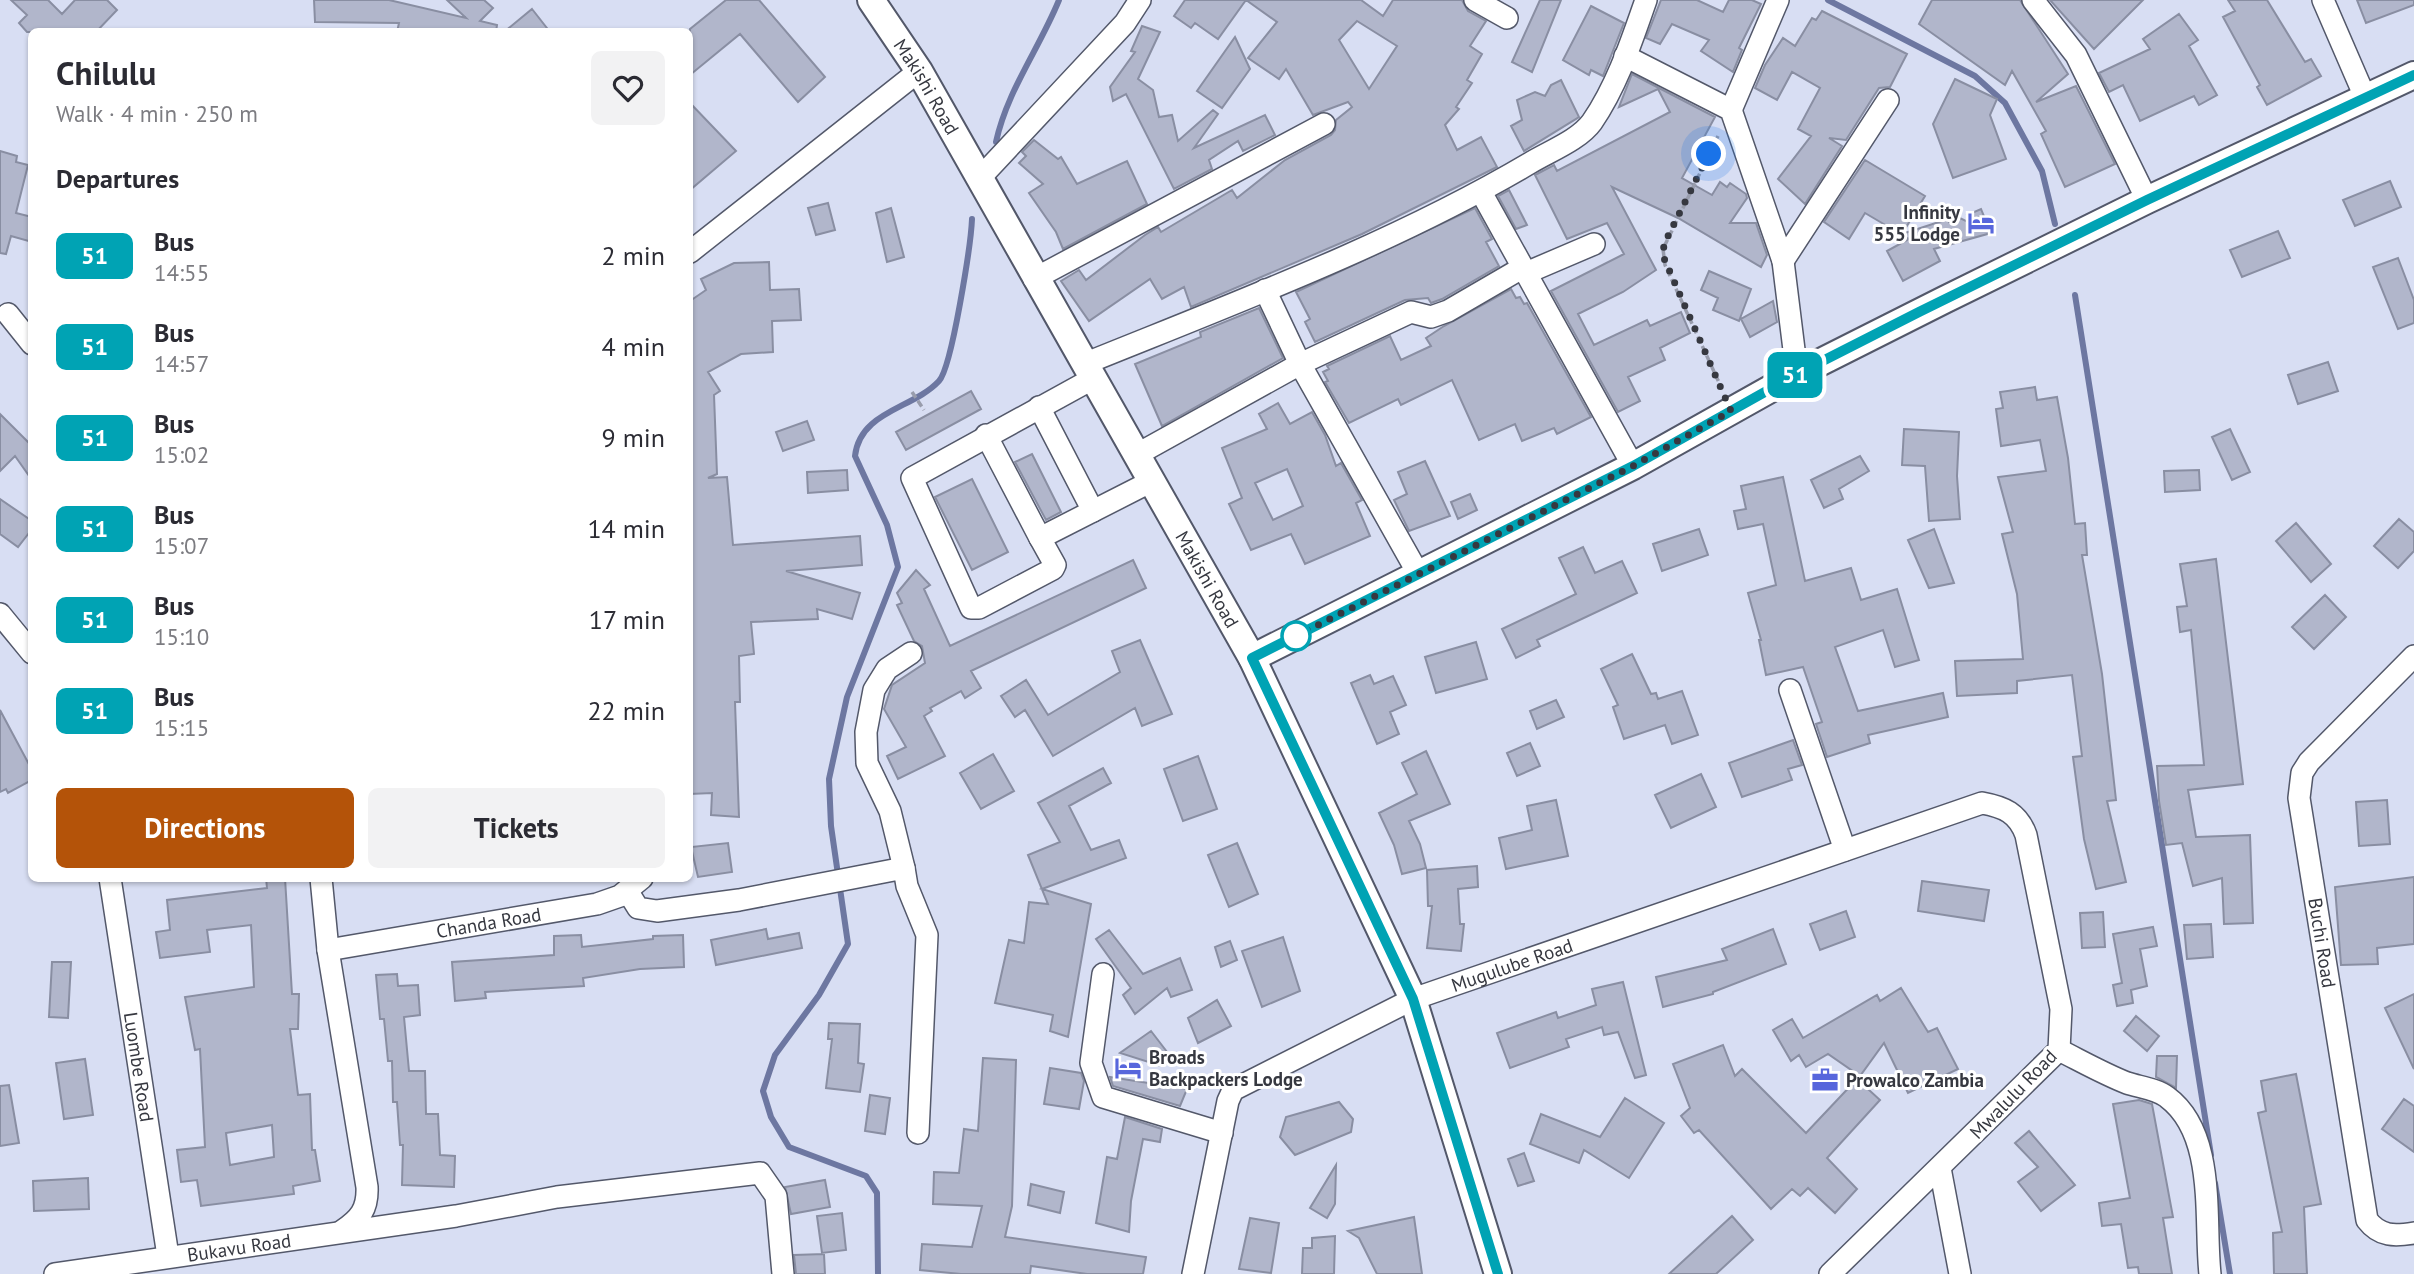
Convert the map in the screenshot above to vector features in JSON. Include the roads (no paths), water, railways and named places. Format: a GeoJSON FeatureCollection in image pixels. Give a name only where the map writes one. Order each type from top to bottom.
{"type":"FeatureCollection","features":[{"type":"Feature","properties":{"kind":"main road","name":"Makishi Road"},"geometry":{"type":"LineString","coordinates":[[871,0],[919,71],[1034,279],[1252,658],[1413,999],[1498,1274]]}},
{"type":"Feature","properties":{"kind":"main road"},"geometry":{"type":"LineString","coordinates":[[1252,658],[1633,466],[1797,374],[2147,200],[2414,75]]}},
{"type":"Feature","properties":{"kind":"street"},"geometry":{"type":"LineString","coordinates":[[979,178],[1125,23],[1140,0]]}},
{"type":"Feature","properties":{"kind":"street"},"geometry":{"type":"LineString","coordinates":[[986,435],[1055,565],[1053,569],[979,608],[971,608],[911,479],[986,435],[1039,407],[1089,371],[1482,192],[1584,131],[1592,121],[1625,56],[1646,0]]}},
{"type":"Feature","properties":{"kind":"street"},"geometry":{"type":"LineString","coordinates":[[1778,0],[1731,110],[1783,261],[1797,374]]}},
{"type":"Feature","properties":{"kind":"street"},"geometry":{"type":"LineString","coordinates":[[2033,0],[2076,55],[2147,200]]}},
{"type":"Feature","properties":{"kind":"street"},"geometry":{"type":"LineString","coordinates":[[2323,0],[2365,97]]}},
{"type":"Feature","properties":{"kind":"street"},"geometry":{"type":"LineString","coordinates":[[1483,2],[1507,18]]}},
{"type":"Feature","properties":{"kind":"street"},"geometry":{"type":"LineString","coordinates":[[1625,56],[1731,110]]}},
{"type":"Feature","properties":{"kind":"street"},"geometry":{"type":"LineString","coordinates":[[693,251],[919,71]]}},
{"type":"Feature","properties":{"kind":"street"},"geometry":{"type":"LineString","coordinates":[[1783,261],[1888,100]]}},
{"type":"Feature","properties":{"kind":"street"},"geometry":{"type":"LineString","coordinates":[[1034,279],[1324,124]]}},
{"type":"Feature","properties":{"kind":"street"},"geometry":{"type":"LineString","coordinates":[[1482,192],[1633,466]]}},
{"type":"Feature","properties":{"kind":"street"},"geometry":{"type":"LineString","coordinates":[[1136,455],[1300,364],[1411,312],[1431,317],[1448,312],[1524,270],[1594,244]]}},
{"type":"Feature","properties":{"kind":"street"},"geometry":{"type":"LineString","coordinates":[[1265,290],[1300,364],[1419,575]]}},
{"type":"Feature","properties":{"kind":"street"},"geometry":{"type":"LineString","coordinates":[[8,314],[28,339]]}},
{"type":"Feature","properties":{"kind":"street"},"geometry":{"type":"LineString","coordinates":[[1039,407],[1093,511]]}},
{"type":"Feature","properties":{"kind":"street"},"geometry":{"type":"LineString","coordinates":[[1040,538],[1150,482]]}},
{"type":"Feature","properties":{"kind":"street"},"geometry":{"type":"LineString","coordinates":[[0,614],[28,648]]}},
{"type":"Feature","properties":{"kind":"street"},"geometry":{"type":"LineString","coordinates":[[911,653],[887,669],[874,690],[866,732],[867,763],[890,811],[907,886],[928,935],[918,1133]]}},
{"type":"Feature","properties":{"kind":"street","name":"Buchi Road"},"geometry":{"type":"LineString","coordinates":[[2414,656],[2309,762],[2302,773],[2299,798],[2367,1220],[2373,1228],[2387,1235],[2414,1233]]}},
{"type":"Feature","properties":{"kind":"street"},"geometry":{"type":"LineString","coordinates":[[1790,690],[1845,850]]}},
{"type":"Feature","properties":{"kind":"street","name":"Mugulube Road"},"geometry":{"type":"LineString","coordinates":[[1193,1274],[1233,1090],[1413,999],[1982,803]]}},
{"type":"Feature","properties":{"kind":"street","name":"Mwalulu Road"},"geometry":{"type":"LineString","coordinates":[[1830,1274],[2059,1050],[2062,1009],[2026,835],[2021,823],[2005,808],[1982,803]]}},
{"type":"Feature","properties":{"kind":"street"},"geometry":{"type":"LineString","coordinates":[[635,885],[638,908],[657,911],[842,882],[904,868]]}},
{"type":"Feature","properties":{"kind":"street","name":"Luombe Road"},"geometry":{"type":"LineString","coordinates":[[111,882],[169,1256]]}},
{"type":"Feature","properties":{"kind":"street"},"geometry":{"type":"LineString","coordinates":[[321,882],[328,950],[368,1200],[356,1222],[340,1232]]}},
{"type":"Feature","properties":{"kind":"street","name":"Chanda Road"},"geometry":{"type":"LineString","coordinates":[[328,950],[597,904],[635,885]]}},
{"type":"Feature","properties":{"kind":"street"},"geometry":{"type":"LineString","coordinates":[[1104,974],[1091,1063],[1103,1097],[1222,1133]]}},
{"type":"Feature","properties":{"kind":"street"},"geometry":{"type":"LineString","coordinates":[[2059,1050],[2124,1082],[2166,1096],[2181,1111],[2195,1134],[2206,1180],[2210,1274]]}},
{"type":"Feature","properties":{"kind":"street"},"geometry":{"type":"LineString","coordinates":[[1940,1168],[1960,1274]]}},
{"type":"Feature","properties":{"kind":"street","name":"Bukavu Road"},"geometry":{"type":"LineString","coordinates":[[55,1274],[456,1216],[557,1197],[760,1173],[776,1196],[783,1274]]}},
{"type":"Feature","properties":{"kind":"waterway"},"geometry":{"type":"LineString","coordinates":[[996,142],[1015,88],[1059,0]]}},
{"type":"Feature","properties":{"kind":"waterway"},"geometry":{"type":"LineString","coordinates":[[1828,0],[1975,76],[2005,103],[2042,171],[2055,224]]}},
{"type":"Feature","properties":{"kind":"waterway"},"geometry":{"type":"LineString","coordinates":[[878,1274],[877,1193],[866,1176],[789,1147],[771,1117],[763,1091],[775,1055],[819,995],[848,944],[831,826],[829,779],[847,697],[898,567],[887,525],[855,456],[859,441],[867,429],[889,412],[928,390],[939,381],[944,371],[960,304],[972,219]]}},
{"type":"Feature","properties":{"kind":"waterway"},"geometry":{"type":"LineString","coordinates":[[2075,295],[2211,1155]]}},
{"type":"Feature","properties":{"kind":"waterway"},"geometry":{"type":"LineString","coordinates":[[2215,1183],[2230,1274]]}},
{"type":"Feature","properties":{"kind":"place","name":"Infinity 555 Lodge"},"geometry":{"type":"Point","coordinates":[1981,223]}},
{"type":"Feature","properties":{"kind":"place","name":"Broads Backpackers Lodge"},"geometry":{"type":"Point","coordinates":[1128,1068]}},
{"type":"Feature","properties":{"kind":"place","name":"Prowalco Zambia"},"geometry":{"type":"Point","coordinates":[1825,1080]}}]}
